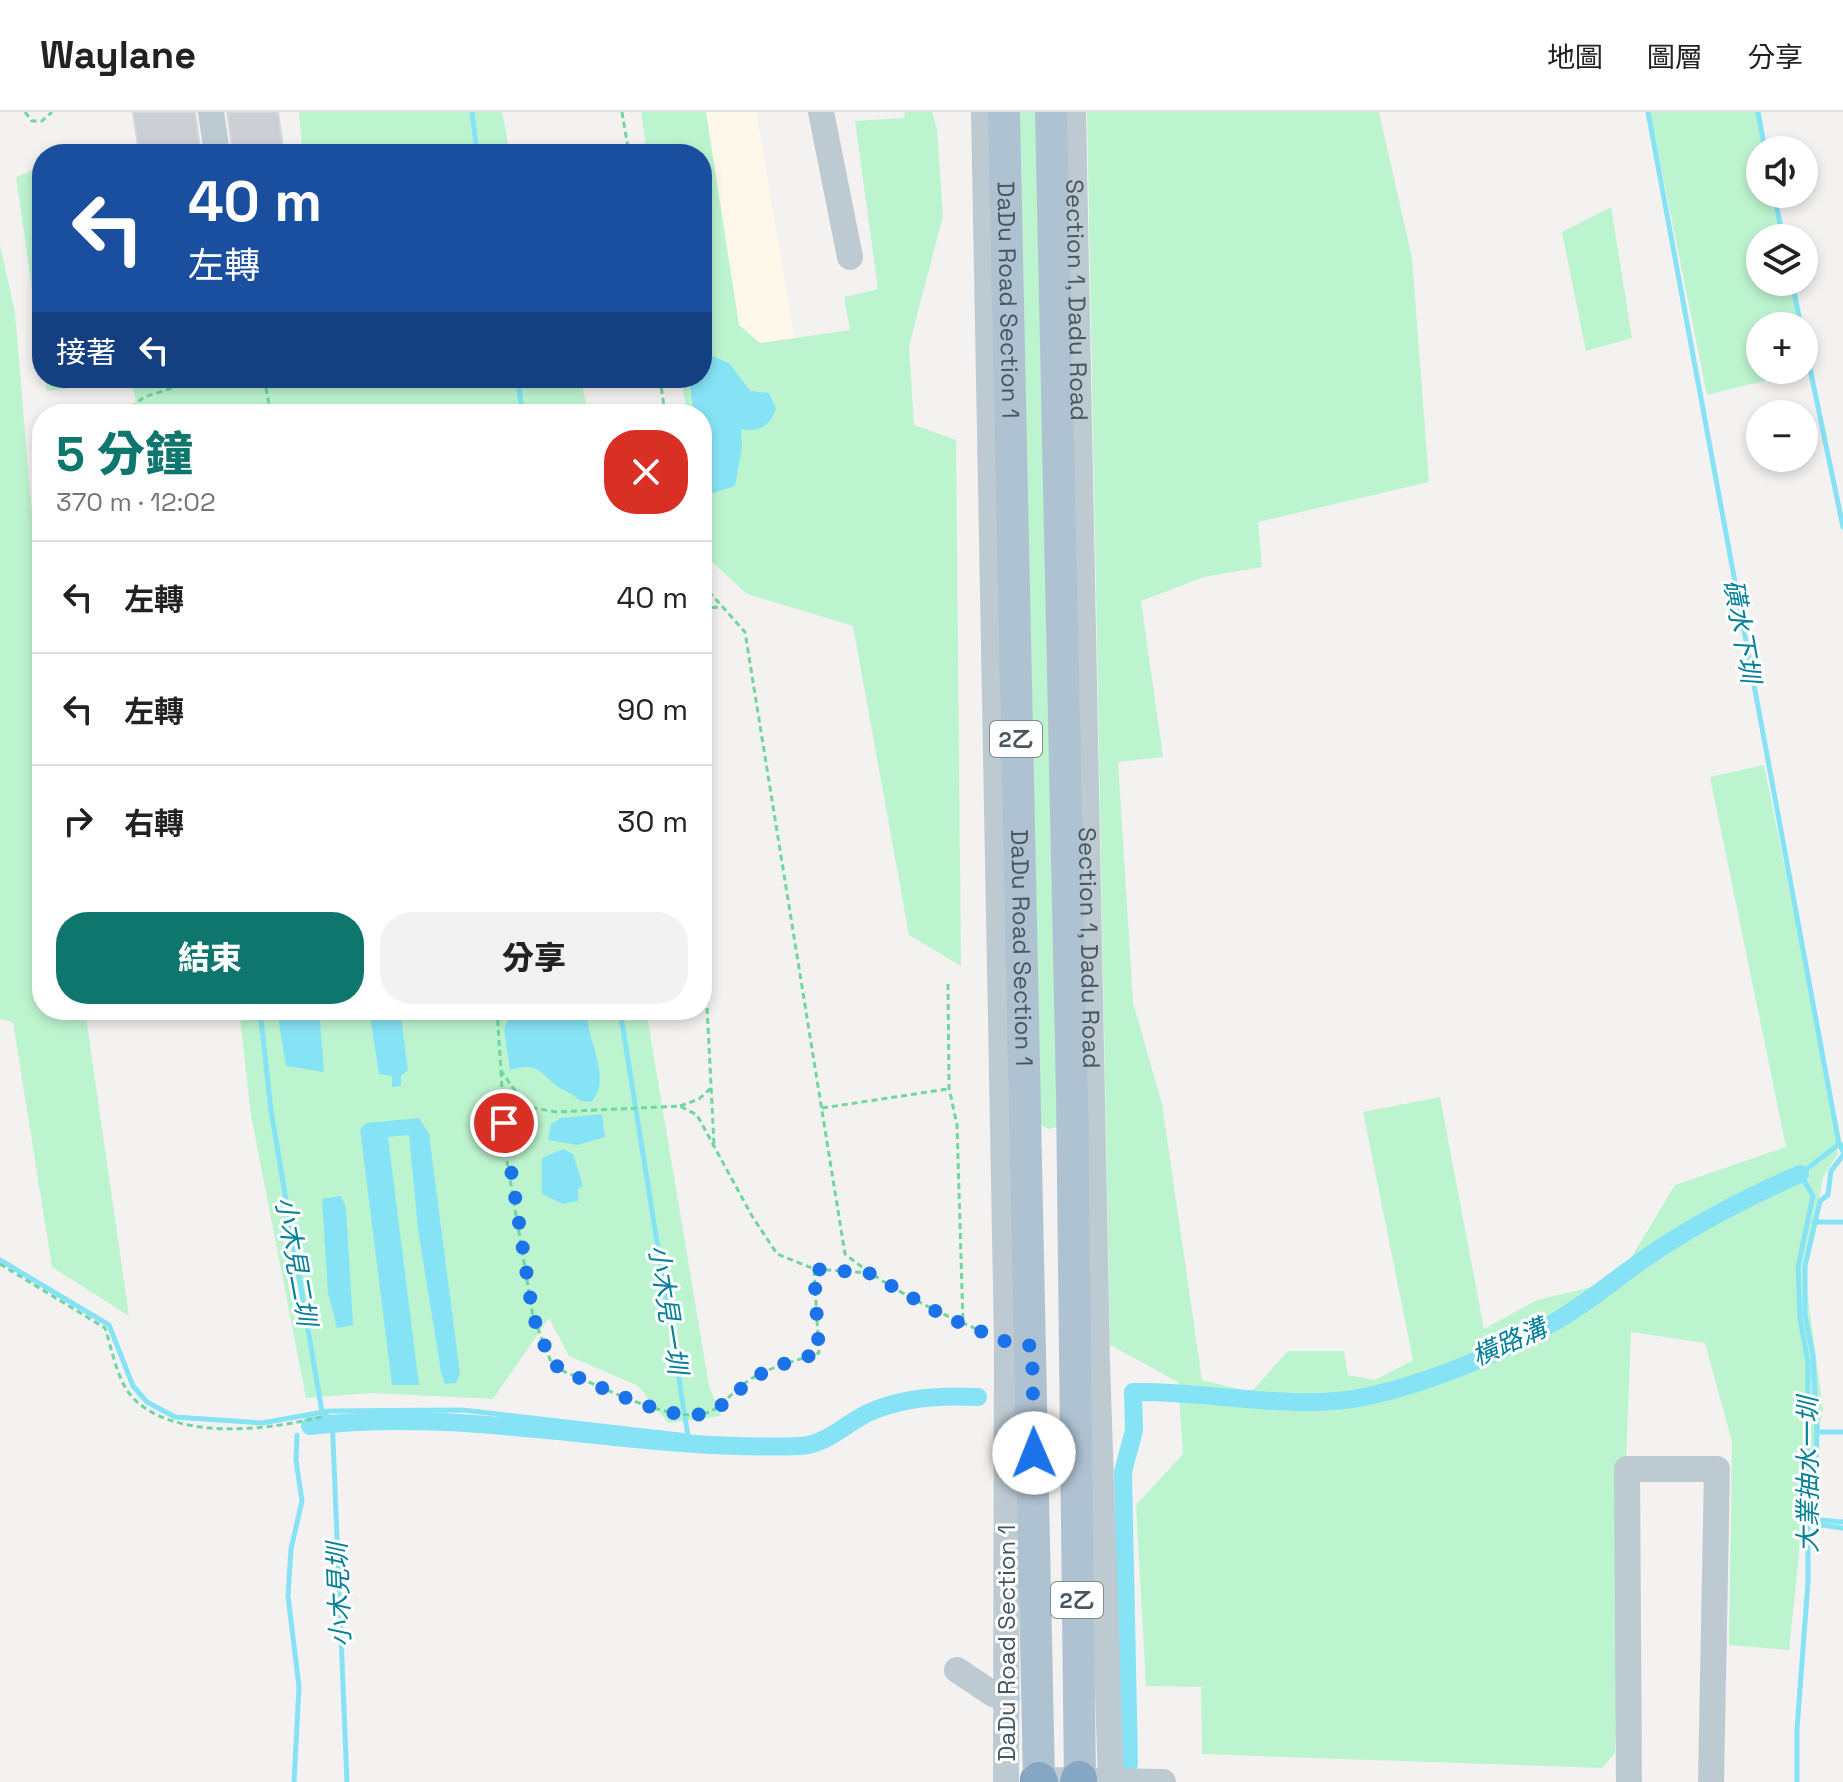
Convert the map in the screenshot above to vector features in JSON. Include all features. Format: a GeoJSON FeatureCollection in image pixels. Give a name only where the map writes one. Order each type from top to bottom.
{"type":"FeatureCollection","features":[{"type":"Feature","properties":{"kind":"main road","name":"DaDu Road Section 1"},"geometry":{"type":"LineString","coordinates":[[1004,112],[1016,1359],[1031,1781]]}},
{"type":"Feature","properties":{"kind":"main road","name":"Section 1, Dadu Road"},"geometry":{"type":"LineString","coordinates":[[1051,112],[1072,1078],[1087,1422],[1109,1781]]}},
{"type":"Feature","properties":{"kind":"street"},"geometry":{"type":"LineString","coordinates":[[211,112],[216,144]]}},
{"type":"Feature","properties":{"kind":"street"},"geometry":{"type":"LineString","coordinates":[[821,112],[850,257]]}},
{"type":"Feature","properties":{"kind":"street","name":"DaDu Road Section 1"},"geometry":{"type":"LineString","coordinates":[[984,112],[1016,1359]]}},
{"type":"Feature","properties":{"kind":"street","name":"Section 1, Dadu Road"},"geometry":{"type":"LineString","coordinates":[[1073,112],[1086,1362]]}},
{"type":"Feature","properties":{"kind":"street","name":"DaDu Road Section 1"},"geometry":{"type":"LineString","coordinates":[[1020,1422],[1007,1697],[1031,1781]]}},
{"type":"Feature","properties":{"kind":"street"},"geometry":{"type":"LineString","coordinates":[[1629,1782],[1627,1469],[1717,1469],[1711,1782]]}},
{"type":"Feature","properties":{"kind":"street"},"geometry":{"type":"LineString","coordinates":[[957,1670],[993,1694],[1007,1697]]}},
{"type":"Feature","properties":{"kind":"street"},"geometry":{"type":"LineString","coordinates":[[1031,1781],[1163,1782]]}},
{"type":"Feature","properties":{"kind":"path"},"geometry":{"type":"LineString","coordinates":[[25,112],[32,121],[42,121],[52,112]]}},
{"type":"Feature","properties":{"kind":"path"},"geometry":{"type":"LineString","coordinates":[[622,112],[627,144]]}},
{"type":"Feature","properties":{"kind":"path"},"geometry":{"type":"LineString","coordinates":[[135,404],[144,397],[173,388]]}},
{"type":"Feature","properties":{"kind":"path"},"geometry":{"type":"LineString","coordinates":[[712,595],[745,632],[845,1254],[869,1273],[963,1323],[1016,1359]]}},
{"type":"Feature","properties":{"kind":"path"},"geometry":{"type":"LineString","coordinates":[[712,608],[723,607]]}},
{"type":"Feature","properties":{"kind":"path"},"geometry":{"type":"LineString","coordinates":[[948,984],[949,1088],[957,1125],[963,1323]]}},
{"type":"Feature","properties":{"kind":"path"},"geometry":{"type":"LineString","coordinates":[[498,1020],[505,1149],[533,1316],[551,1362],[565,1372],[670,1413],[703,1414],[724,1404],[739,1387],[763,1372],[819,1353],[814,1269]]}},
{"type":"Feature","properties":{"kind":"path"},"geometry":{"type":"LineString","coordinates":[[708,1020],[714,1148]]}},
{"type":"Feature","properties":{"kind":"path"},"geometry":{"type":"LineString","coordinates":[[501,1071],[527,1107],[557,1112],[680,1106],[699,1099],[711,1088]]}},
{"type":"Feature","properties":{"kind":"path"},"geometry":{"type":"LineString","coordinates":[[822,1108],[949,1088]]}},
{"type":"Feature","properties":{"kind":"path"},"geometry":{"type":"LineString","coordinates":[[680,1106],[697,1115],[777,1254],[814,1269],[869,1273]]}},
{"type":"Feature","properties":{"kind":"path"},"geometry":{"type":"LineString","coordinates":[[0,1264],[105,1328],[123,1381],[133,1397],[156,1413],[189,1426],[263,1428],[277,1428],[325,1416]]}},
{"type":"Feature","properties":{"kind":"shaded area"},"geometry":{"type":"Polygon","coordinates":[[[706,112],[756,112],[795,341],[760,343],[739,326],[706,112]]]}},
{"type":"Feature","properties":{"kind":"green space"},"geometry":{"type":"Polygon","coordinates":[[[299,112],[502,112],[508,144],[302,144],[299,112]]]}},
{"type":"Feature","properties":{"kind":"green space"},"geometry":{"type":"Polygon","coordinates":[[[641,112],[706,112],[711,144],[646,144],[641,112]]]}},
{"type":"Feature","properties":{"kind":"green space"},"geometry":{"type":"Polygon","coordinates":[[[905,112],[932,112],[937,129],[943,216],[909,346],[914,425],[956,440],[961,966],[909,935],[853,626],[747,594],[712,562],[712,404],[685,404],[683,388],[712,388],[712,151],[739,325],[760,343],[850,330],[844,297],[878,289],[855,121],[904,118],[905,112]]]}},
{"type":"Feature","properties":{"kind":"green space"},"geometry":{"type":"Polygon","coordinates":[[[1016,112],[1040,112],[1058,1127],[1048,1129],[1039,1123],[1016,112]]]}},
{"type":"Feature","properties":{"kind":"green space"},"geometry":{"type":"Polygon","coordinates":[[[1087,112],[1379,112],[1412,258],[1429,482],[1258,522],[1262,567],[1204,577],[1141,601],[1163,757],[1118,762],[1133,1002],[1162,1104],[1202,1380],[1251,1392],[1288,1351],[1344,1351],[1348,1375],[1375,1380],[1413,1360],[1363,1112],[1440,1097],[1484,1329],[1537,1300],[1617,1281],[1675,1185],[1786,1147],[1710,777],[1764,765],[1829,1084],[1838,1154],[1823,1177],[1805,1276],[1823,1409],[1802,1525],[1789,1650],[1729,1645],[1732,1442],[1705,1343],[1631,1332],[1615,1753],[1602,1768],[1202,1754],[1201,1687],[1146,1686],[1136,1505],[1183,1454],[1178,1382],[1110,1345],[1087,112]]]}},
{"type":"Feature","properties":{"kind":"green space"},"geometry":{"type":"Polygon","coordinates":[[[1650,112],[1759,112],[1763,136],[1746,136],[1746,208],[1777,208],[1780,224],[1746,224],[1746,296],[1794,296],[1797,312],[1746,312],[1746,384],[1751,384],[1707,395],[1650,112]]]}},
{"type":"Feature","properties":{"kind":"green space"},"geometry":{"type":"Polygon","coordinates":[[[32,171],[32,289],[16,177],[32,171]]]}},
{"type":"Feature","properties":{"kind":"green space"},"geometry":{"type":"Polygon","coordinates":[[[1611,207],[1632,338],[1586,351],[1562,232],[1611,207]]]}},
{"type":"Feature","properties":{"kind":"green space"},"geometry":{"type":"Polygon","coordinates":[[[0,245],[15,313],[32,516],[32,1020],[86,1020],[129,1316],[52,1267],[13,1022],[0,1019],[0,245]]]}},
{"type":"Feature","properties":{"kind":"green space"},"geometry":{"type":"Polygon","coordinates":[[[133,388],[582,388],[586,404],[136,404],[133,388]]]}},
{"type":"Feature","properties":{"kind":"green space"},"geometry":{"type":"Polygon","coordinates":[[[240,1020],[648,1020],[709,1386],[721,1416],[668,1423],[638,1386],[569,1356],[549,1318],[493,1399],[371,1393],[306,1398],[251,1115],[240,1020]]]}},
{"type":"Feature","properties":{"kind":"water"},"geometry":{"type":"Polygon","coordinates":[[[712,356],[729,363],[750,391],[769,393],[776,409],[771,420],[753,430],[741,429],[742,447],[735,486],[712,492],[712,404],[693,404],[690,388],[712,388],[712,356]]]}},
{"type":"Feature","properties":{"kind":"water"},"geometry":{"type":"Polygon","coordinates":[[[279,1020],[320,1020],[324,1072],[286,1066],[279,1020]]]}},
{"type":"Feature","properties":{"kind":"water"},"geometry":{"type":"Polygon","coordinates":[[[371,1020],[401,1020],[408,1070],[401,1076],[401,1086],[392,1087],[392,1076],[379,1074],[371,1020]]]}},
{"type":"Feature","properties":{"kind":"water"},"geometry":{"type":"Polygon","coordinates":[[[508,1020],[588,1020],[600,1082],[591,1102],[580,1101],[537,1069],[510,1070],[504,1029],[508,1020]]]}},
{"type":"Feature","properties":{"kind":"water"},"geometry":{"type":"Polygon","coordinates":[[[602,1114],[605,1137],[577,1145],[548,1140],[551,1124],[561,1118],[602,1114]]]}},
{"type":"Feature","properties":{"kind":"water"},"geometry":{"type":"Polygon","coordinates":[[[419,1118],[429,1134],[460,1374],[456,1383],[445,1384],[441,1372],[418,1229],[409,1135],[388,1137],[419,1385],[392,1385],[360,1129],[367,1123],[419,1118]]]}},
{"type":"Feature","properties":{"kind":"water"},"geometry":{"type":"Polygon","coordinates":[[[563,1149],[573,1154],[583,1186],[578,1189],[578,1201],[563,1204],[542,1194],[542,1158],[563,1149]]]}},
{"type":"Feature","properties":{"kind":"water"},"geometry":{"type":"Polygon","coordinates":[[[341,1196],[346,1208],[353,1325],[337,1328],[328,1293],[322,1199],[341,1196]]]}},
{"type":"Feature","properties":{"kind":"building"},"geometry":{"type":"Polygon","coordinates":[[[133,112],[195,112],[200,144],[138,144],[133,112]]]}},
{"type":"Feature","properties":{"kind":"building"},"geometry":{"type":"Polygon","coordinates":[[[227,112],[278,112],[283,144],[232,144],[227,112]]]}},
{"type":"Feature","properties":{"kind":"waterway","name":"小木見一圳"},"geometry":{"type":"LineString","coordinates":[[472,112],[476,144]]}},
{"type":"Feature","properties":{"kind":"waterway","name":"磺水下圳"},"geometry":{"type":"LineString","coordinates":[[1648,112],[1839,1144],[1843,1145]]}},
{"type":"Feature","properties":{"kind":"waterway"},"geometry":{"type":"LineString","coordinates":[[1758,112],[1762,136]]}},
{"type":"Feature","properties":{"kind":"waterway"},"geometry":{"type":"LineString","coordinates":[[1777,208],[1780,224]]}},
{"type":"Feature","properties":{"kind":"waterway"},"geometry":{"type":"LineString","coordinates":[[1795,296],[1798,312]]}},
{"type":"Feature","properties":{"kind":"waterway"},"geometry":{"type":"LineString","coordinates":[[1813,384],[1843,527]]}},
{"type":"Feature","properties":{"kind":"waterway","name":"小木見一圳"},"geometry":{"type":"LineString","coordinates":[[519,388],[521,404]]}},
{"type":"Feature","properties":{"kind":"waterway","name":"小木見二圳"},"geometry":{"type":"LineString","coordinates":[[261,1020],[271,1111],[322,1412]]}},
{"type":"Feature","properties":{"kind":"waterway","name":"小木見一圳"},"geometry":{"type":"LineString","coordinates":[[0,1260],[109,1325],[133,1386],[147,1402],[175,1417],[262,1423],[329,1411],[463,1410],[688,1436],[622,1020]]}},
{"type":"Feature","properties":{"kind":"waterway","name":"大業抽水一圳"},"geometry":{"type":"LineString","coordinates":[[1797,1782],[1797,1729],[1808,1582],[1808,1362],[1800,1319],[1798,1267],[1813,1196],[1800,1174],[1839,1144],[1843,1151]]}},
{"type":"Feature","properties":{"kind":"waterway"},"geometry":{"type":"LineString","coordinates":[[1843,1155],[1831,1171],[1828,1195],[1820,1201],[1805,1266],[1805,1315],[1813,1356],[1817,1432],[1814,1514],[1820,1520],[1843,1522]]}},
{"type":"Feature","properties":{"kind":"waterway","name":"橫路溝"},"geometry":{"type":"LineString","coordinates":[[1129,1764],[1123,1472],[1134,1430],[1133,1392],[1309,1402],[1364,1397],[1414,1384],[1487,1356],[1556,1321],[1691,1229],[1800,1174]]}},
{"type":"Feature","properties":{"kind":"waterway"},"geometry":{"type":"LineString","coordinates":[[1814,1222],[1843,1222]]}},
{"type":"Feature","properties":{"kind":"waterway"},"geometry":{"type":"LineString","coordinates":[[310,1426],[371,1421],[433,1422],[677,1443],[800,1446],[819,1442],[861,1416],[896,1403],[937,1397],[978,1397]]}},
{"type":"Feature","properties":{"kind":"waterway","name":"小木見圳"},"geometry":{"type":"LineString","coordinates":[[323,1413],[332,1420],[347,1782]]}},
{"type":"Feature","properties":{"kind":"waterway"},"geometry":{"type":"LineString","coordinates":[[1817,1432],[1843,1432]]}},
{"type":"Feature","properties":{"kind":"waterway"},"geometry":{"type":"LineString","coordinates":[[294,1782],[299,1687],[288,1596],[291,1549],[302,1501],[296,1460],[297,1435]]}},
{"type":"Feature","properties":{"kind":"waterway"},"geometry":{"type":"LineString","coordinates":[[1807,1523],[1843,1528]]}},
{"type":"Feature","properties":{"kind":"route"},"geometry":{"type":"LineString","coordinates":[[504,1123],[505,1149],[533,1316],[551,1362],[565,1372],[670,1413],[703,1414],[724,1404],[739,1387],[763,1372],[819,1353],[814,1269],[869,1273],[946,1317],[1007,1342],[1032,1346],[1034,1453]]}}]}
